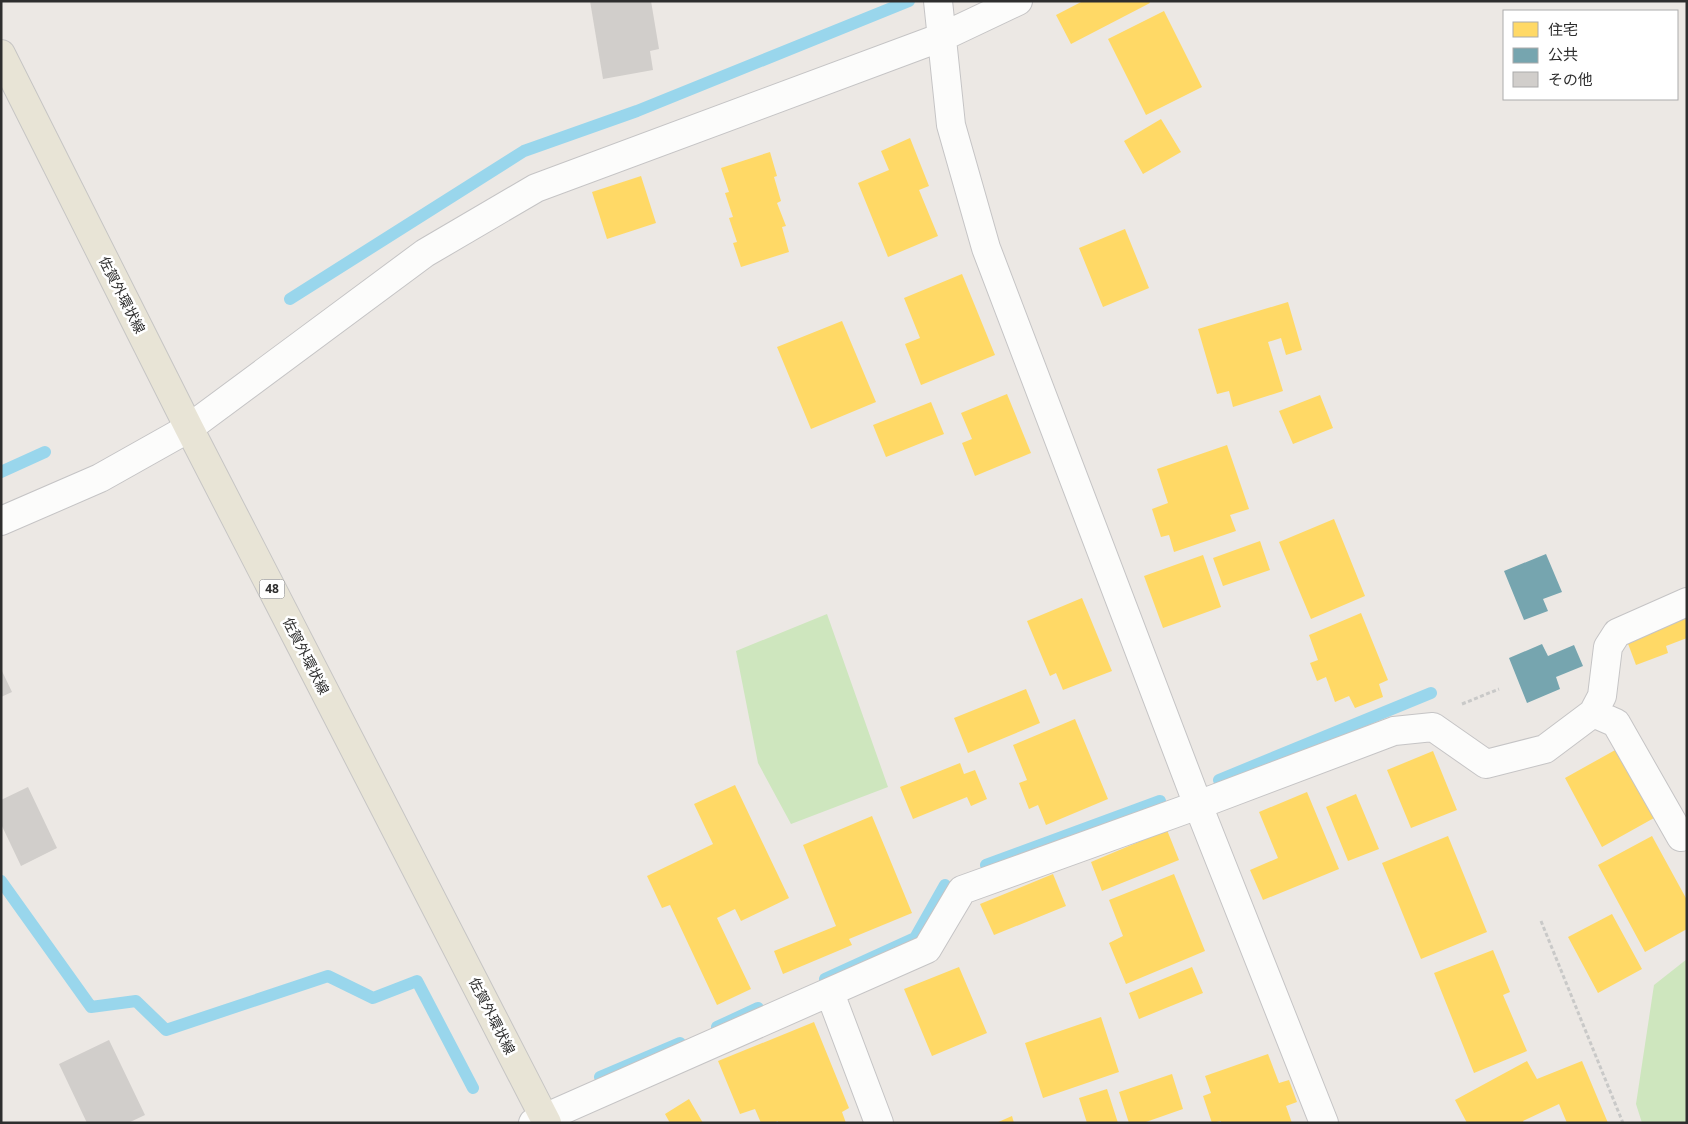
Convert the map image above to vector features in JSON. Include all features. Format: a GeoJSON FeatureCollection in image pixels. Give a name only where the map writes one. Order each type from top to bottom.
{"type":"FeatureCollection","features":[{"type":"Feature","properties":{"kind":"main road","name":"佐賀外環状線"},"geometry":{"type":"LineString","coordinates":[[1,54],[542,1121]]}},
{"type":"Feature","properties":{"kind":"street"},"geometry":{"type":"LineString","coordinates":[[1,521],[100,478],[189,428],[426,253],[536,188],[940,17],[1018,1]]}},
{"type":"Feature","properties":{"kind":"street"},"geometry":{"type":"LineString","coordinates":[[940,17],[951,125],[986,248],[1198,805],[1324,1123]]}},
{"type":"Feature","properties":{"kind":"street"},"geometry":{"type":"LineString","coordinates":[[542,1121],[927,949],[962,890],[1394,732],[1434,726],[1486,764],[1545,749],[1593,714],[1602,696],[1608,647],[1617,633],[1687,602]]}},
{"type":"Feature","properties":{"kind":"street"},"geometry":{"type":"LineString","coordinates":[[1593,714],[1616,723],[1681,837]]}},
{"type":"Feature","properties":{"kind":"street"},"geometry":{"type":"LineString","coordinates":[[830,993],[879,1123]]}},
{"type":"Feature","properties":{"kind":"path"},"geometry":{"type":"LineString","coordinates":[[1541,921],[1623,1123]]}},
{"type":"Feature","properties":{"kind":"green space"},"geometry":{"type":"Polygon","coordinates":[[[827,614],[888,787],[791,824],[758,763],[736,651],[827,614]]]}},
{"type":"Feature","properties":{"kind":"green space"},"geometry":{"type":"Polygon","coordinates":[[[1687,959],[1687,1123],[1642,1123],[1636,1104],[1654,985],[1687,959]]]}},
{"type":"Feature","properties":{"kind":"building: 住宅"},"geometry":{"type":"Polygon","coordinates":[[[1083,1],[1149,1],[1150,3],[1071,44],[1056,15],[1083,1]]]}},
{"type":"Feature","properties":{"kind":"building: 住宅"},"geometry":{"type":"Polygon","coordinates":[[[1164,11],[1202,87],[1146,115],[1108,39],[1164,11]]]}},
{"type":"Feature","properties":{"kind":"building: 住宅"},"geometry":{"type":"Polygon","coordinates":[[[1161,119],[1181,152],[1143,174],[1124,141],[1161,119]]]}},
{"type":"Feature","properties":{"kind":"building: 住宅"},"geometry":{"type":"Polygon","coordinates":[[[910,138],[929,186],[919,190],[938,236],[888,257],[858,183],[889,170],[881,151],[910,138]]]}},
{"type":"Feature","properties":{"kind":"building: 住宅"},"geometry":{"type":"Polygon","coordinates":[[[770,152],[777,176],[774,177],[781,201],[777,203],[786,226],[782,227],[789,252],[741,267],[733,243],[737,242],[729,218],[733,217],[725,193],[729,192],[721,168],[770,152]]]}},
{"type":"Feature","properties":{"kind":"building: 住宅"},"geometry":{"type":"Polygon","coordinates":[[[641,176],[656,223],[607,239],[592,192],[641,176]]]}},
{"type":"Feature","properties":{"kind":"building: 住宅"},"geometry":{"type":"Polygon","coordinates":[[[1125,229],[1149,288],[1103,307],[1079,248],[1125,229]]]}},
{"type":"Feature","properties":{"kind":"building: 住宅"},"geometry":{"type":"Polygon","coordinates":[[[962,274],[995,355],[921,385],[905,344],[920,338],[904,298],[962,274]]]}},
{"type":"Feature","properties":{"kind":"building: 住宅"},"geometry":{"type":"Polygon","coordinates":[[[1288,302],[1302,350],[1286,355],[1281,338],[1268,342],[1283,391],[1233,407],[1229,391],[1217,394],[1198,329],[1288,302]]]}},
{"type":"Feature","properties":{"kind":"building: 住宅"},"geometry":{"type":"Polygon","coordinates":[[[842,321],[876,402],[811,429],[777,347],[842,321]]]}},
{"type":"Feature","properties":{"kind":"building: 住宅"},"geometry":{"type":"Polygon","coordinates":[[[1007,394],[1031,453],[975,476],[962,443],[972,439],[961,413],[1007,394]]]}},
{"type":"Feature","properties":{"kind":"building: 住宅"},"geometry":{"type":"Polygon","coordinates":[[[1320,395],[1333,428],[1293,444],[1279,411],[1320,395]]]}},
{"type":"Feature","properties":{"kind":"building: 住宅"},"geometry":{"type":"Polygon","coordinates":[[[931,402],[944,434],[886,457],[873,425],[931,402]]]}},
{"type":"Feature","properties":{"kind":"building: 住宅"},"geometry":{"type":"Polygon","coordinates":[[[1227,445],[1249,509],[1230,515],[1236,531],[1174,552],[1169,535],[1161,537],[1152,509],[1168,503],[1157,469],[1227,445]]]}},
{"type":"Feature","properties":{"kind":"building: 住宅"},"geometry":{"type":"Polygon","coordinates":[[[1334,519],[1365,596],[1311,619],[1279,542],[1334,519]]]}},
{"type":"Feature","properties":{"kind":"building: 住宅"},"geometry":{"type":"Polygon","coordinates":[[[1260,541],[1270,570],[1223,586],[1213,558],[1260,541]]]}},
{"type":"Feature","properties":{"kind":"building: 住宅"},"geometry":{"type":"Polygon","coordinates":[[[1203,555],[1221,607],[1163,628],[1144,576],[1203,555]]]}},
{"type":"Feature","properties":{"kind":"building: 住宅"},"geometry":{"type":"Polygon","coordinates":[[[1082,598],[1112,671],[1063,690],[1056,673],[1050,676],[1027,621],[1082,598]]]}},
{"type":"Feature","properties":{"kind":"building: 住宅"},"geometry":{"type":"Polygon","coordinates":[[[1361,613],[1388,680],[1379,684],[1383,697],[1355,708],[1349,696],[1335,702],[1326,677],[1317,681],[1310,663],[1318,660],[1309,635],[1361,613]]]}},
{"type":"Feature","properties":{"kind":"building: 住宅"},"geometry":{"type":"Polygon","coordinates":[[[1687,618],[1687,638],[1666,646],[1668,653],[1636,665],[1627,641],[1687,618]]]}},
{"type":"Feature","properties":{"kind":"building: 住宅"},"geometry":{"type":"Polygon","coordinates":[[[1026,689],[1040,723],[968,753],[954,718],[1026,689]]]}},
{"type":"Feature","properties":{"kind":"building: 住宅"},"geometry":{"type":"Polygon","coordinates":[[[1075,719],[1108,799],[1046,825],[1038,805],[1029,809],[1019,783],[1027,780],[1013,745],[1075,719]]]}},
{"type":"Feature","properties":{"kind":"building: 住宅"},"geometry":{"type":"Polygon","coordinates":[[[1617,749],[1654,818],[1602,847],[1565,778],[1617,749]]]}},
{"type":"Feature","properties":{"kind":"building: 住宅"},"geometry":{"type":"Polygon","coordinates":[[[1433,751],[1457,810],[1411,828],[1387,770],[1433,751]]]}},
{"type":"Feature","properties":{"kind":"building: 住宅"},"geometry":{"type":"Polygon","coordinates":[[[960,763],[964,774],[975,770],[987,799],[971,806],[967,797],[913,819],[900,787],[960,763]]]}},
{"type":"Feature","properties":{"kind":"building: 住宅"},"geometry":{"type":"Polygon","coordinates":[[[735,785],[789,898],[741,921],[735,909],[717,918],[751,989],[717,1005],[670,905],[662,908],[647,876],[713,844],[694,804],[735,785]]]}},
{"type":"Feature","properties":{"kind":"building: 住宅"},"geometry":{"type":"Polygon","coordinates":[[[1307,792],[1339,869],[1263,900],[1250,870],[1278,858],[1259,812],[1307,792]]]}},
{"type":"Feature","properties":{"kind":"building: 住宅"},"geometry":{"type":"Polygon","coordinates":[[[1356,794],[1379,849],[1348,861],[1326,807],[1356,794]]]}},
{"type":"Feature","properties":{"kind":"building: 住宅"},"geometry":{"type":"Polygon","coordinates":[[[872,816],[912,913],[849,939],[852,945],[783,974],[774,951],[836,926],[803,845],[872,816]]]}},
{"type":"Feature","properties":{"kind":"building: 住宅"},"geometry":{"type":"Polygon","coordinates":[[[1167,830],[1179,860],[1102,891],[1091,862],[1167,830]]]}},
{"type":"Feature","properties":{"kind":"building: 住宅"},"geometry":{"type":"Polygon","coordinates":[[[1448,836],[1487,932],[1421,959],[1382,863],[1448,836]]]}},
{"type":"Feature","properties":{"kind":"building: 住宅"},"geometry":{"type":"Polygon","coordinates":[[[1652,836],[1687,900],[1687,929],[1645,952],[1598,865],[1652,836]]]}},
{"type":"Feature","properties":{"kind":"building: 住宅"},"geometry":{"type":"Polygon","coordinates":[[[1053,874],[1066,906],[994,935],[980,904],[1053,874]]]}},
{"type":"Feature","properties":{"kind":"building: 住宅"},"geometry":{"type":"Polygon","coordinates":[[[1174,874],[1205,951],[1126,984],[1109,943],[1123,936],[1109,900],[1174,874]]]}},
{"type":"Feature","properties":{"kind":"building: 住宅"},"geometry":{"type":"Polygon","coordinates":[[[1612,914],[1642,969],[1598,993],[1568,937],[1612,914]]]}},
{"type":"Feature","properties":{"kind":"building: 住宅"},"geometry":{"type":"Polygon","coordinates":[[[1493,950],[1510,992],[1503,995],[1527,1051],[1474,1073],[1434,973],[1493,950]]]}},
{"type":"Feature","properties":{"kind":"building: 住宅"},"geometry":{"type":"Polygon","coordinates":[[[959,967],[987,1033],[932,1056],[904,989],[959,967]]]}},
{"type":"Feature","properties":{"kind":"building: 住宅"},"geometry":{"type":"Polygon","coordinates":[[[1192,967],[1203,993],[1139,1019],[1129,993],[1192,967]]]}},
{"type":"Feature","properties":{"kind":"building: 住宅"},"geometry":{"type":"Polygon","coordinates":[[[1101,1017],[1119,1072],[1043,1098],[1025,1043],[1101,1017]]]}},
{"type":"Feature","properties":{"kind":"building: 住宅"},"geometry":{"type":"Polygon","coordinates":[[[814,1022],[849,1108],[842,1112],[846,1123],[778,1123],[778,1121],[761,1123],[755,1109],[740,1114],[718,1061],[814,1022]]]}},
{"type":"Feature","properties":{"kind":"building: 住宅"},"geometry":{"type":"Polygon","coordinates":[[[1268,1054],[1279,1083],[1289,1080],[1297,1102],[1286,1106],[1292,1123],[1221,1123],[1221,1121],[1212,1123],[1203,1096],[1211,1093],[1205,1076],[1268,1054]]]}},
{"type":"Feature","properties":{"kind":"building: 住宅"},"geometry":{"type":"Polygon","coordinates":[[[1527,1061],[1537,1079],[1582,1061],[1608,1123],[1567,1123],[1559,1104],[1523,1121],[1524,1123],[1467,1123],[1455,1100],[1527,1061]]]}},
{"type":"Feature","properties":{"kind":"building: 住宅"},"geometry":{"type":"Polygon","coordinates":[[[1172,1074],[1183,1109],[1143,1123],[1129,1123],[1119,1092],[1172,1074]]]}},
{"type":"Feature","properties":{"kind":"building: 住宅"},"geometry":{"type":"Polygon","coordinates":[[[1107,1089],[1118,1123],[1087,1123],[1079,1098],[1107,1089]]]}},
{"type":"Feature","properties":{"kind":"building: 住宅"},"geometry":{"type":"Polygon","coordinates":[[[689,1099],[703,1123],[670,1123],[665,1114],[689,1099]]]}},
{"type":"Feature","properties":{"kind":"building: 住宅"},"geometry":{"type":"Polygon","coordinates":[[[1012,1116],[1014,1123],[996,1123],[1012,1116]]]}},
{"type":"Feature","properties":{"kind":"building: 公共"},"geometry":{"type":"Polygon","coordinates":[[[1546,554],[1562,592],[1543,599],[1548,611],[1524,620],[1504,571],[1546,554]]]}},
{"type":"Feature","properties":{"kind":"building: 公共"},"geometry":{"type":"Polygon","coordinates":[[[1542,644],[1548,656],[1574,645],[1583,666],[1556,677],[1560,689],[1527,703],[1509,658],[1542,644]]]}},
{"type":"Feature","properties":{"kind":"building: その他"},"geometry":{"type":"Polygon","coordinates":[[[590,1],[651,1],[659,49],[650,51],[653,70],[603,79],[590,1]]]}},
{"type":"Feature","properties":{"kind":"building: その他"},"geometry":{"type":"Polygon","coordinates":[[[1,669],[12,692],[1,697],[1,669]]]}},
{"type":"Feature","properties":{"kind":"building: その他"},"geometry":{"type":"Polygon","coordinates":[[[28,787],[57,848],[21,866],[1,824],[1,800],[28,787]]]}},
{"type":"Feature","properties":{"kind":"building: その他"},"geometry":{"type":"Polygon","coordinates":[[[109,1040],[145,1115],[128,1123],[87,1123],[59,1064],[109,1040]]]}},
{"type":"Feature","properties":{"kind":"waterway"},"geometry":{"type":"LineString","coordinates":[[290,299],[524,151],[637,111],[909,1]]}},
{"type":"Feature","properties":{"kind":"waterway"},"geometry":{"type":"LineString","coordinates":[[1,472],[45,452]]}},
{"type":"Feature","properties":{"kind":"waterway"},"geometry":{"type":"LineString","coordinates":[[1219,780],[1431,693]]}},
{"type":"Feature","properties":{"kind":"waterway"},"geometry":{"type":"LineString","coordinates":[[986,865],[1160,801]]}},
{"type":"Feature","properties":{"kind":"waterway"},"geometry":{"type":"LineString","coordinates":[[1,881],[91,1007],[136,1001],[166,1030],[328,976],[373,998],[417,981],[473,1088]]}},
{"type":"Feature","properties":{"kind":"waterway"},"geometry":{"type":"LineString","coordinates":[[825,979],[915,938],[945,885]]}},
{"type":"Feature","properties":{"kind":"waterway"},"geometry":{"type":"LineString","coordinates":[[717,1027],[758,1008]]}},
{"type":"Feature","properties":{"kind":"waterway"},"geometry":{"type":"LineString","coordinates":[[600,1077],[680,1043]]}}]}
